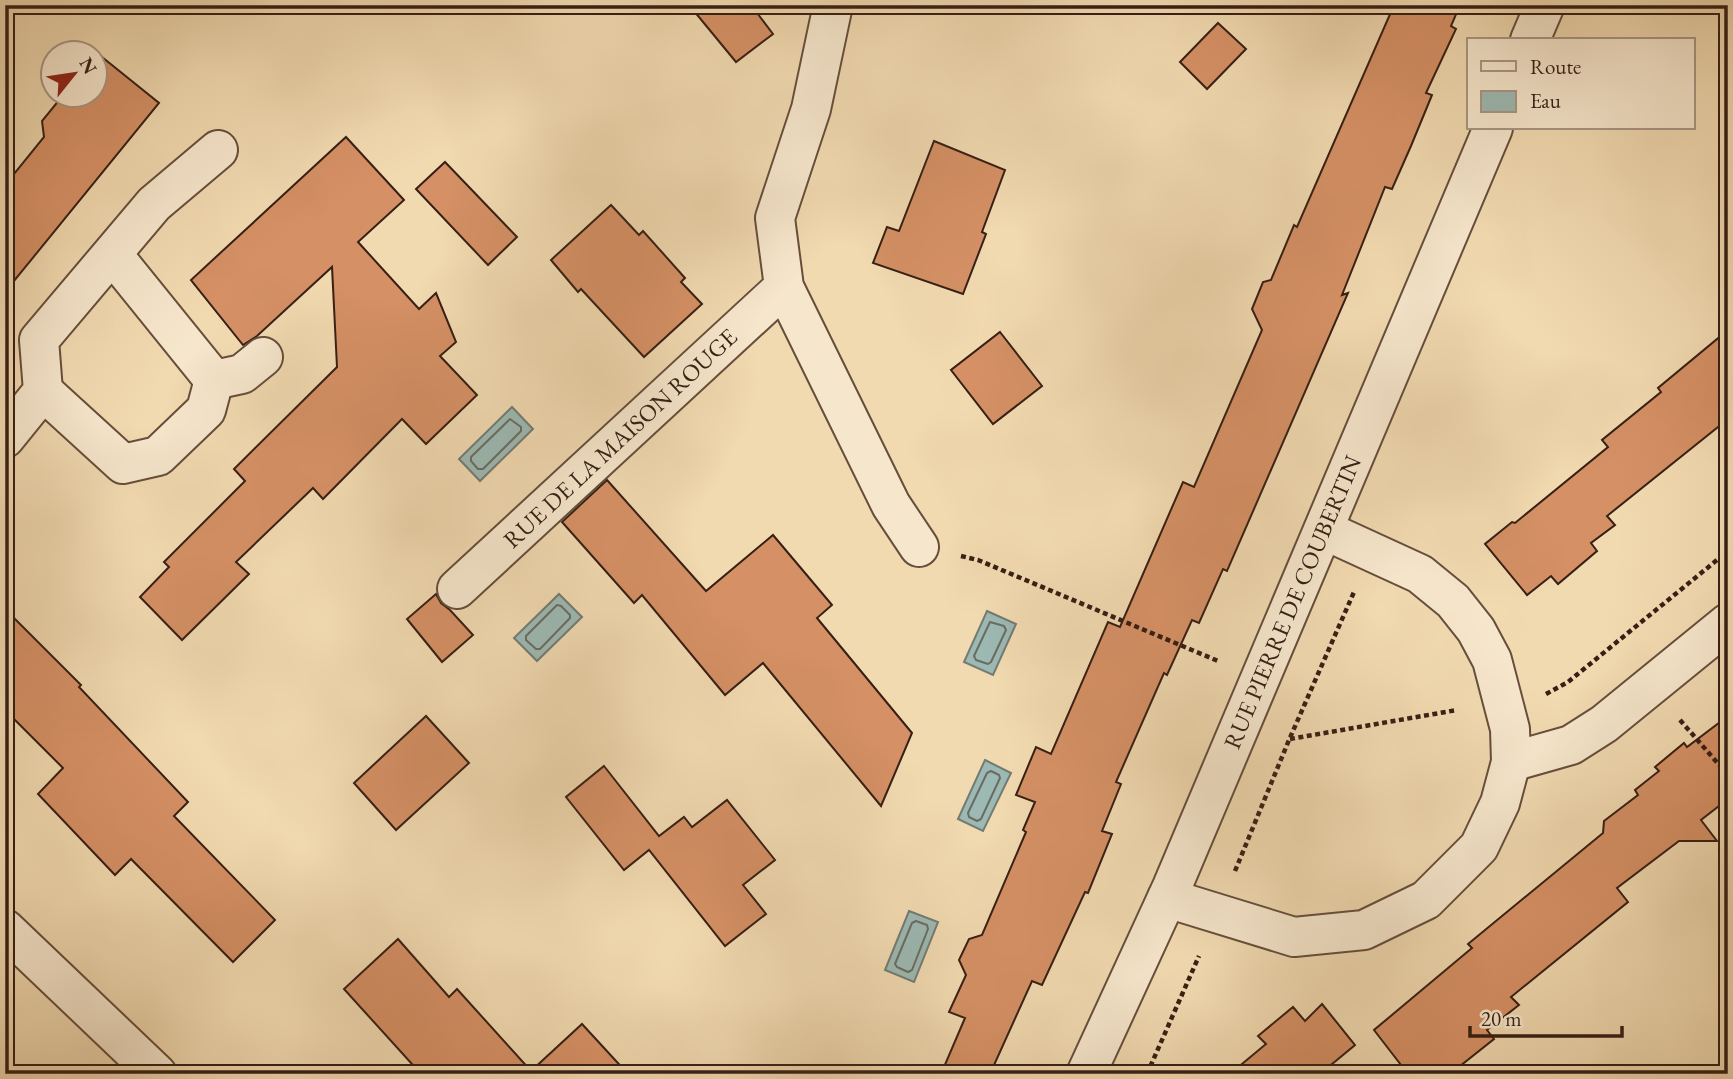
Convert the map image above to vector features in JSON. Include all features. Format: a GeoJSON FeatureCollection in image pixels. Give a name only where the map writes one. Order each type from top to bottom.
{"type":"FeatureCollection","features":[{"type":"Feature","properties":{"kind":"street"},"geometry":{"type":"LineString","coordinates":[[833,5],[811,109],[775,218],[784,287],[891,505],[919,547]]}},
{"type":"Feature","properties":{"kind":"street"},"geometry":{"type":"LineString","coordinates":[[1531,38],[1545,5]]}},
{"type":"Feature","properties":{"kind":"street","name":"RUE PIERRE DE COUBERTIN"},"geometry":{"type":"LineString","coordinates":[[1086,1074],[1167,898],[1492,130]]}},
{"type":"Feature","properties":{"kind":"street"},"geometry":{"type":"LineString","coordinates":[[214,380],[206,410],[158,456],[123,464],[43,391],[39,341],[154,204],[218,150]]}},
{"type":"Feature","properties":{"kind":"street"},"geometry":{"type":"LineString","coordinates":[[113,255],[214,380]]}},
{"type":"Feature","properties":{"kind":"street","name":"RUE DE LA MAISON ROUGE"},"geometry":{"type":"LineString","coordinates":[[457,589],[784,287]]}},
{"type":"Feature","properties":{"kind":"street"},"geometry":{"type":"LineString","coordinates":[[214,380],[242,374],[263,357]]}},
{"type":"Feature","properties":{"kind":"street"},"geometry":{"type":"LineString","coordinates":[[5,438],[43,391]]}},
{"type":"Feature","properties":{"kind":"street"},"geometry":{"type":"LineString","coordinates":[[1167,898],[1294,937],[1364,930],[1426,900],[1479,847],[1500,803],[1511,762],[1510,729],[1492,660],[1476,630],[1453,601],[1420,574],[1373,550],[1324,530]]}},
{"type":"Feature","properties":{"kind":"street"},"geometry":{"type":"LineString","coordinates":[[1511,762],[1571,745],[1604,724],[1728,624]]}},
{"type":"Feature","properties":{"kind":"street"},"geometry":{"type":"LineString","coordinates":[[5,929],[157,1074]]}},
{"type":"Feature","properties":{"kind":"path"},"geometry":{"type":"LineString","coordinates":[[919,547],[978,559],[1260,679]]}},
{"type":"Feature","properties":{"kind":"path"},"geometry":{"type":"LineString","coordinates":[[1147,1074],[1373,550]]}},
{"type":"Feature","properties":{"kind":"water"},"geometry":{"type":"Polygon","coordinates":[[[512,407],[533,429],[480,481],[459,459],[512,407]]]}},
{"type":"Feature","properties":{"kind":"water"},"geometry":{"type":"Polygon","coordinates":[[[559,594],[582,617],[537,661],[514,638],[559,594]]]}},
{"type":"Feature","properties":{"kind":"water"},"geometry":{"type":"Polygon","coordinates":[[[987,611],[1016,624],[993,675],[964,662],[987,611]]]}},
{"type":"Feature","properties":{"kind":"water"},"geometry":{"type":"Polygon","coordinates":[[[985,760],[1011,773],[983,831],[958,819],[985,760]]]}},
{"type":"Feature","properties":{"kind":"water"},"geometry":{"type":"Polygon","coordinates":[[[909,911],[938,922],[914,982],[885,970],[909,911]]]}},
{"type":"Feature","properties":{"kind":"building"},"geometry":{"type":"Polygon","coordinates":[[[689,5],[751,5],[773,34],[736,62],[689,5]]]}},
{"type":"Feature","properties":{"kind":"building"},"geometry":{"type":"Polygon","coordinates":[[[1394,5],[1460,5],[1451,26],[1456,29],[1426,93],[1432,95],[1411,146],[1392,189],[1385,187],[1342,295],[1348,293],[1227,571],[1223,569],[1199,623],[1192,620],[1167,675],[1164,673],[1116,782],[1121,784],[1102,831],[1112,834],[1088,893],[1085,892],[1042,985],[1032,981],[990,1074],[941,1074],[965,1018],[949,1012],[966,975],[959,960],[969,939],[982,935],[1026,832],[1023,830],[1035,802],[1016,795],[1036,747],[1051,754],[1108,622],[1120,627],[1183,482],[1194,487],[1262,330],[1252,309],[1263,282],[1271,280],[1294,225],[1297,227],[1394,5]]]}},
{"type":"Feature","properties":{"kind":"building"},"geometry":{"type":"Polygon","coordinates":[[[1218,23],[1246,49],[1207,89],[1180,62],[1218,23]]]}},
{"type":"Feature","properties":{"kind":"building"},"geometry":{"type":"Polygon","coordinates":[[[108,62],[159,103],[5,292],[5,185],[44,137],[42,121],[53,108],[108,108],[108,62]]]}},
{"type":"Feature","properties":{"kind":"building"},"geometry":{"type":"Polygon","coordinates":[[[346,137],[404,200],[358,242],[419,309],[436,293],[456,342],[440,356],[477,395],[426,444],[402,419],[323,499],[313,488],[236,562],[249,574],[182,640],[140,597],[169,567],[164,562],[245,481],[234,469],[337,367],[332,267],[257,336],[243,345],[191,280],[346,137]]]}},
{"type":"Feature","properties":{"kind":"building"},"geometry":{"type":"Polygon","coordinates":[[[934,141],[1005,170],[982,232],[986,234],[963,294],[873,263],[887,227],[899,231],[934,141]]]}},
{"type":"Feature","properties":{"kind":"building"},"geometry":{"type":"Polygon","coordinates":[[[445,162],[517,237],[488,265],[416,189],[445,162]]]}},
{"type":"Feature","properties":{"kind":"building"},"geometry":{"type":"Polygon","coordinates":[[[611,205],[639,235],[643,231],[685,278],[681,282],[702,304],[644,357],[581,289],[578,292],[551,260],[611,205]]]}},
{"type":"Feature","properties":{"kind":"building"},"geometry":{"type":"Polygon","coordinates":[[[1728,330],[1728,419],[1607,516],[1615,525],[1591,543],[1597,551],[1558,584],[1551,576],[1527,595],[1485,544],[1608,447],[1602,440],[1661,392],[1658,388],[1728,330]]]}},
{"type":"Feature","properties":{"kind":"building"},"geometry":{"type":"Polygon","coordinates":[[[1000,332],[1042,386],[993,424],[951,370],[1000,332]]]}},
{"type":"Feature","properties":{"kind":"building"},"geometry":{"type":"Polygon","coordinates":[[[607,480],[706,591],[773,535],[832,605],[817,618],[912,733],[881,806],[763,663],[725,695],[642,595],[634,603],[562,522],[607,480]]]}},
{"type":"Feature","properties":{"kind":"building"},"geometry":{"type":"Polygon","coordinates":[[[436,594],[441,603],[473,635],[442,662],[407,619],[436,594]]]}},
{"type":"Feature","properties":{"kind":"building"},"geometry":{"type":"Polygon","coordinates":[[[5,609],[81,685],[79,687],[188,802],[174,816],[275,920],[233,962],[131,859],[115,875],[38,794],[63,768],[5,710],[5,609]]]}},
{"type":"Feature","properties":{"kind":"building"},"geometry":{"type":"Polygon","coordinates":[[[426,716],[469,763],[396,830],[354,783],[426,716]]]}},
{"type":"Feature","properties":{"kind":"building"},"geometry":{"type":"Polygon","coordinates":[[[1728,716],[1728,799],[1701,820],[1717,841],[1679,841],[1617,888],[1628,902],[1511,997],[1519,1005],[1487,1030],[1494,1039],[1450,1074],[1408,1074],[1374,1030],[1472,948],[1468,944],[1603,833],[1604,821],[1638,795],[1635,790],[1659,771],[1655,767],[1684,743],[1687,747],[1728,716]]]}},
{"type":"Feature","properties":{"kind":"building"},"geometry":{"type":"Polygon","coordinates":[[[604,766],[659,836],[684,817],[692,827],[727,800],[775,860],[743,885],[766,914],[725,946],[649,850],[624,870],[566,797],[604,766]]]}},
{"type":"Feature","properties":{"kind":"building"},"geometry":{"type":"Polygon","coordinates":[[[398,939],[449,997],[457,989],[531,1071],[582,1024],[628,1074],[421,1074],[344,989],[398,939]]]}},
{"type":"Feature","properties":{"kind":"building"},"geometry":{"type":"Polygon","coordinates":[[[1322,1004],[1355,1045],[1320,1074],[1230,1074],[1266,1044],[1258,1036],[1293,1007],[1305,1021],[1322,1004]]]}}]}
